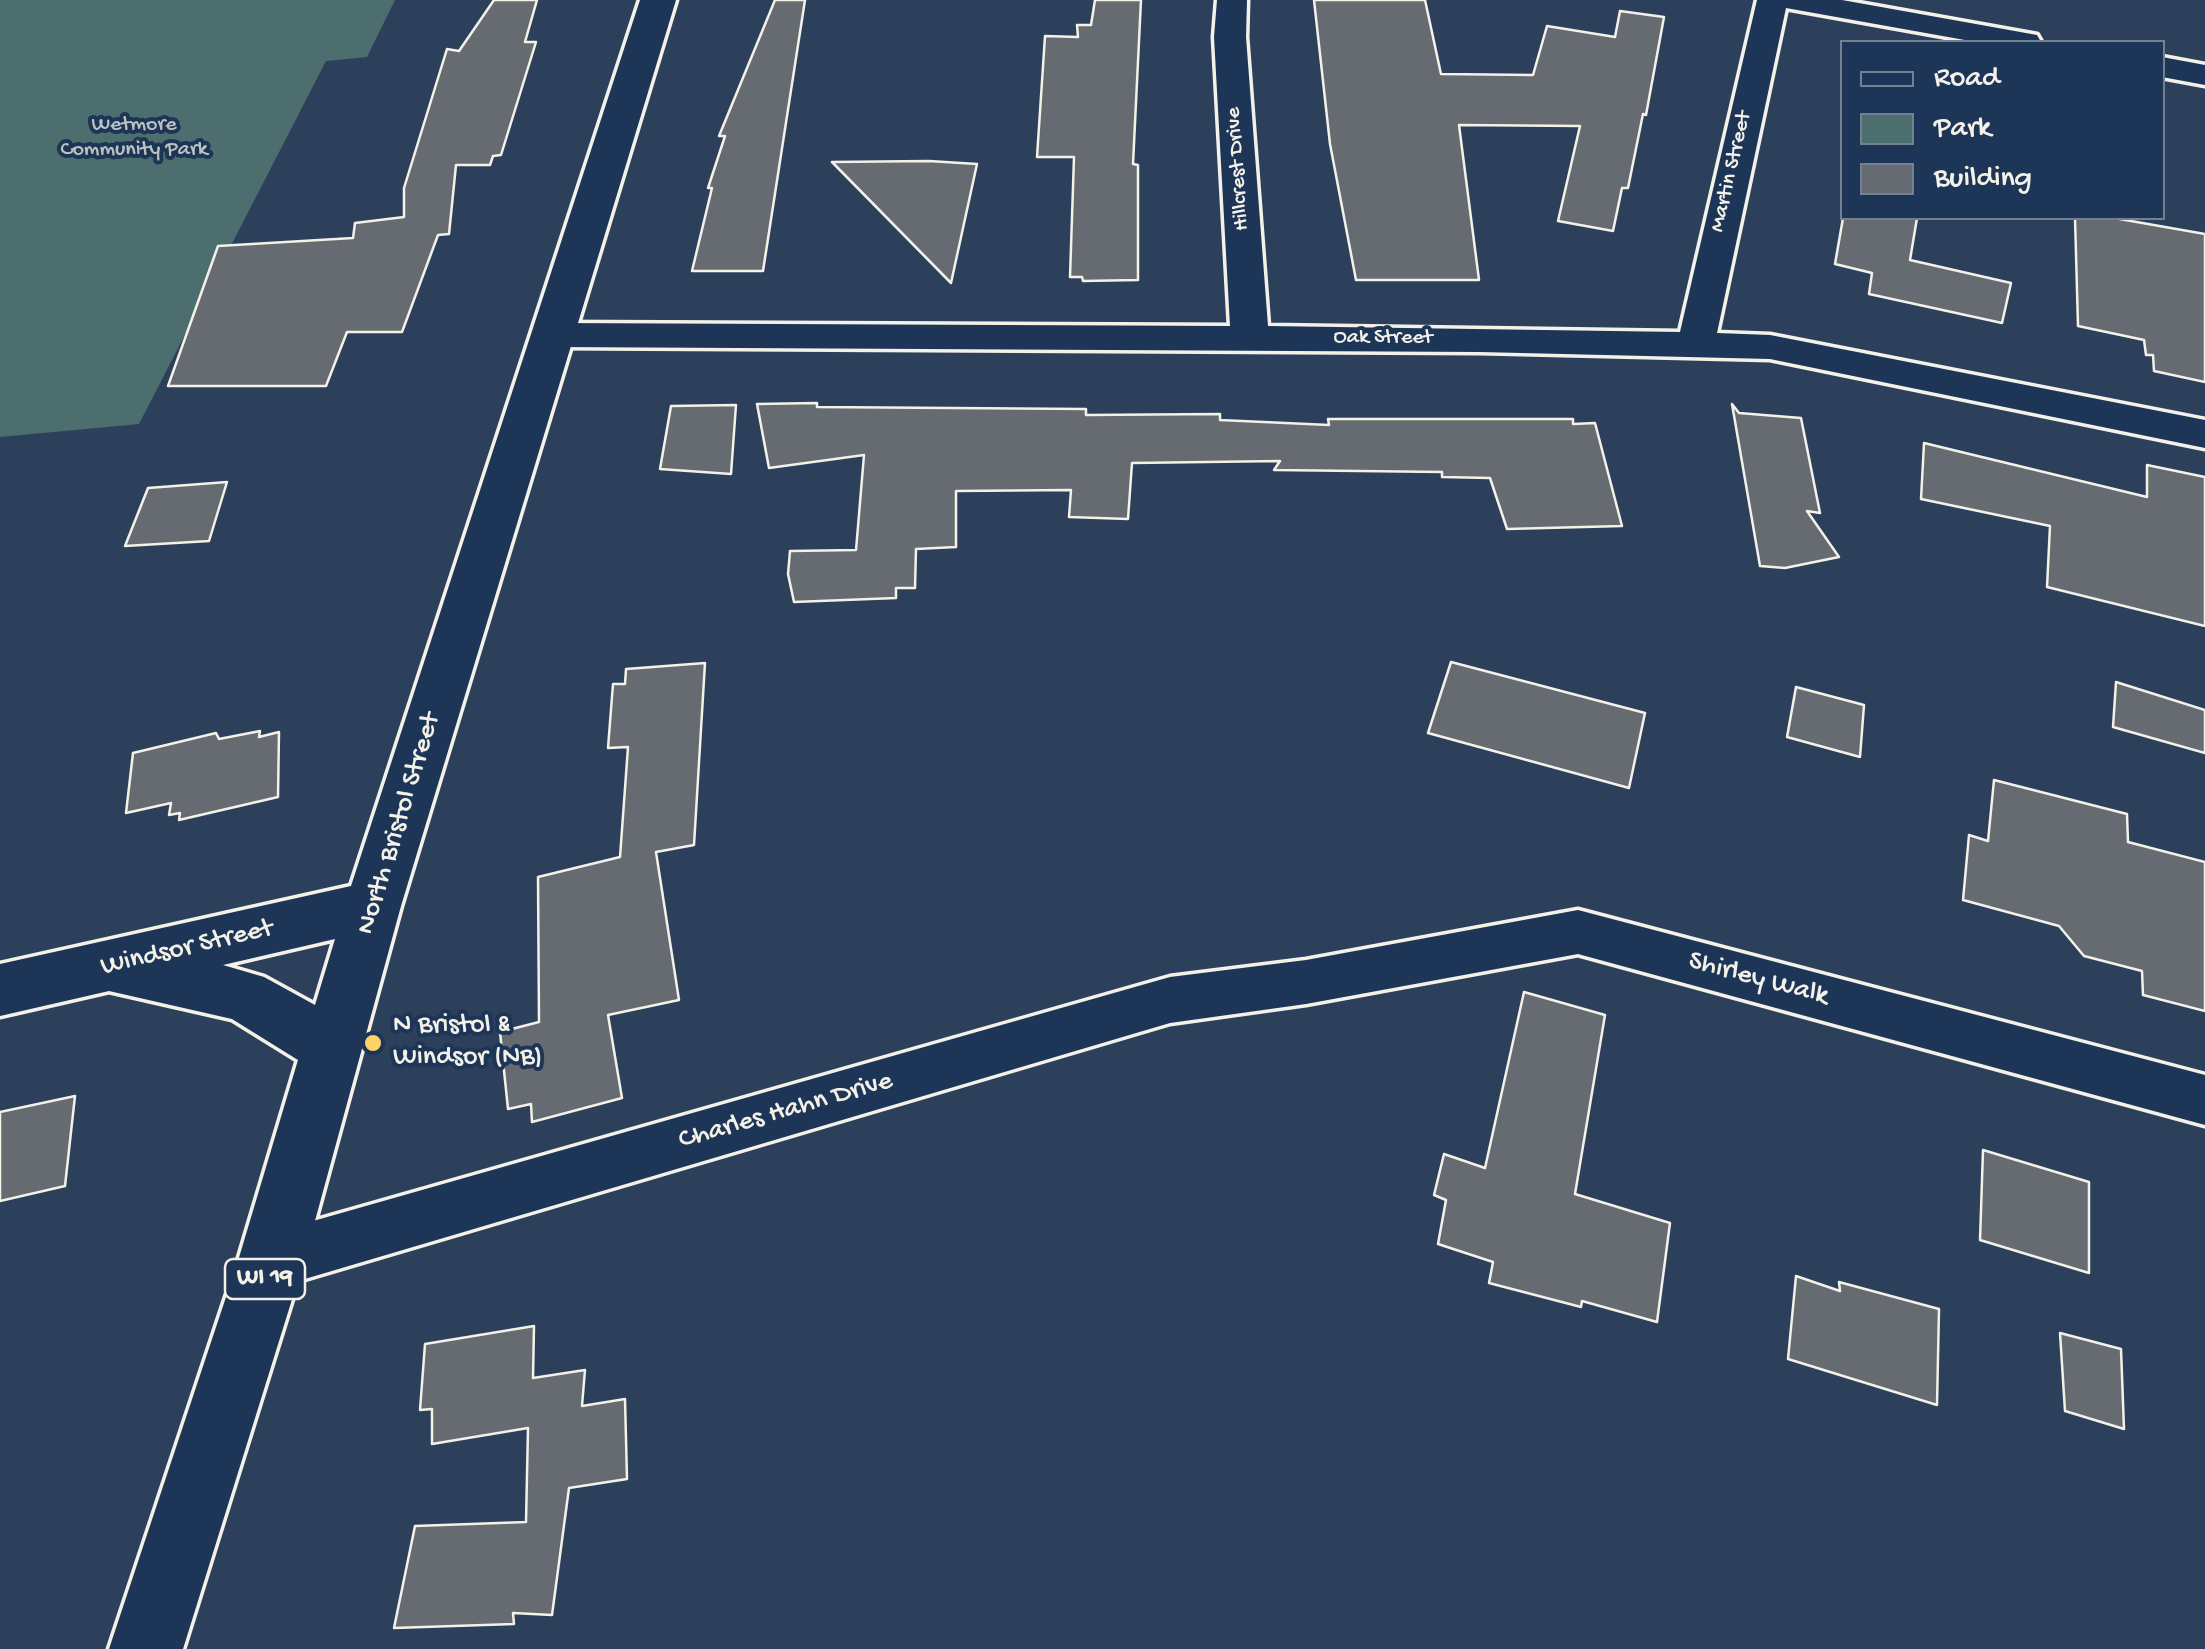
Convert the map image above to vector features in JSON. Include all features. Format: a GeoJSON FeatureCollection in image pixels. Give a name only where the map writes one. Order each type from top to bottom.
{"type":"FeatureCollection","features":[{"type":"Feature","properties":{"kind":"main road","name":"North Bristol Street"},"geometry":{"type":"LineString","coordinates":[[146,1649],[270,1262],[373,906],[658,0]]}},
{"type":"Feature","properties":{"kind":"main road","name":"Windsor Street"},"geometry":{"type":"LineString","coordinates":[[0,990],[373,906]]}},
{"type":"Feature","properties":{"kind":"main road"},"geometry":{"type":"LineString","coordinates":[[74,974],[144,972],[243,996],[332,1049]]}},
{"type":"Feature","properties":{"kind":"street","name":"Hillcrest Drive"},"geometry":{"type":"LineString","coordinates":[[1232,0],[1230,37],[1250,338]]}},
{"type":"Feature","properties":{"kind":"street","name":"Martin Street"},"geometry":{"type":"LineString","coordinates":[[1698,344],[1698,317],[1772,0]]}},
{"type":"Feature","properties":{"kind":"street"},"geometry":{"type":"LineString","coordinates":[[1790,0],[2015,40]]}},
{"type":"Feature","properties":{"kind":"street"},"geometry":{"type":"LineString","coordinates":[[2165,67],[2205,74]]}},
{"type":"Feature","properties":{"kind":"street","name":"Oak Street"},"geometry":{"type":"LineString","coordinates":[[553,335],[1250,338],[1770,347],[2205,434]]}},
{"type":"Feature","properties":{"kind":"street","name":"Shirley Walk"},"geometry":{"type":"LineString","coordinates":[[1306,982],[1578,932],[2205,1100]]}},
{"type":"Feature","properties":{"kind":"street","name":"Charles Hahn Drive"},"geometry":{"type":"LineString","coordinates":[[270,1262],[1170,1000],[1306,982]]}},
{"type":"Feature","properties":{"kind":"green space","name":"Wetmore Community Park"},"geometry":{"type":"Polygon","coordinates":[[[0,0],[395,0],[367,57],[326,61],[139,424],[0,437],[0,0]]]}},
{"type":"Feature","properties":{"kind":"building"},"geometry":{"type":"Polygon","coordinates":[[[494,0],[537,0],[525,42],[536,42],[501,155],[493,156],[490,165],[456,165],[449,234],[438,235],[402,332],[347,332],[326,386],[168,386],[218,246],[353,238],[355,223],[404,217],[404,188],[447,49],[459,51],[494,0]]]}},
{"type":"Feature","properties":{"kind":"building"},"geometry":{"type":"Polygon","coordinates":[[[775,0],[805,0],[763,271],[692,271],[712,188],[708,188],[725,136],[719,136],[775,0]]]}},
{"type":"Feature","properties":{"kind":"building"},"geometry":{"type":"Polygon","coordinates":[[[1095,0],[1141,0],[1133,164],[1138,165],[1138,280],[1083,281],[1082,277],[1070,277],[1074,157],[1037,157],[1045,36],[1078,37],[1077,25],[1091,25],[1095,0]]]}},
{"type":"Feature","properties":{"kind":"building"},"geometry":{"type":"Polygon","coordinates":[[[1314,0],[1425,0],[1441,74],[1533,75],[1547,26],[1615,37],[1620,11],[1664,17],[1646,115],[1643,114],[1628,188],[1622,188],[1613,231],[1558,221],[1580,126],[1459,125],[1479,280],[1356,280],[1330,144],[1314,0]]]}},
{"type":"Feature","properties":{"kind":"building"},"geometry":{"type":"Polygon","coordinates":[[[832,162],[977,164],[951,283],[832,162]]]}},
{"type":"Feature","properties":{"kind":"building"},"geometry":{"type":"Polygon","coordinates":[[[1843,220],[1917,220],[1910,260],[2011,283],[2002,323],[1869,294],[1872,273],[1835,264],[1843,220]]]}},
{"type":"Feature","properties":{"kind":"building"},"geometry":{"type":"Polygon","coordinates":[[[2075,220],[2125,220],[2205,234],[2205,382],[2154,371],[2153,355],[2146,355],[2144,340],[2078,326],[2075,220]]]}},
{"type":"Feature","properties":{"kind":"building"},"geometry":{"type":"Polygon","coordinates":[[[817,403],[817,407],[1086,409],[1086,415],[1220,414],[1220,420],[1329,425],[1328,419],[1573,419],[1573,424],[1595,423],[1622,526],[1507,529],[1490,478],[1442,477],[1442,472],[1274,470],[1280,461],[1132,463],[1128,519],[1069,517],[1071,490],[956,491],[956,547],[916,549],[915,588],[896,588],[896,598],[794,602],[788,574],[790,551],[856,550],[864,455],[769,468],[757,404],[817,403]]]}},
{"type":"Feature","properties":{"kind":"building"},"geometry":{"type":"Polygon","coordinates":[[[1732,404],[1739,413],[1801,418],[1820,513],[1807,511],[1839,557],[1785,568],[1760,566],[1732,404]]]}},
{"type":"Feature","properties":{"kind":"building"},"geometry":{"type":"Polygon","coordinates":[[[736,405],[731,474],[660,469],[671,406],[736,405]]]}},
{"type":"Feature","properties":{"kind":"building"},"geometry":{"type":"Polygon","coordinates":[[[1924,443],[2147,497],[2147,465],[2205,477],[2205,626],[2047,587],[2050,526],[1921,499],[1924,443]]]}},
{"type":"Feature","properties":{"kind":"building"},"geometry":{"type":"Polygon","coordinates":[[[227,482],[209,541],[125,546],[148,488],[227,482]]]}},
{"type":"Feature","properties":{"kind":"building"},"geometry":{"type":"Polygon","coordinates":[[[1451,662],[1645,713],[1629,788],[1428,733],[1451,662]]]}},
{"type":"Feature","properties":{"kind":"building"},"geometry":{"type":"Polygon","coordinates":[[[705,663],[694,845],[656,852],[679,1000],[608,1015],[622,1098],[532,1122],[531,1104],[508,1109],[500,1032],[539,1022],[538,877],[620,857],[628,747],[608,748],[613,684],[625,684],[626,669],[705,663]]]}},
{"type":"Feature","properties":{"kind":"building"},"geometry":{"type":"Polygon","coordinates":[[[2116,682],[2205,710],[2205,753],[2113,727],[2116,682]]]}},
{"type":"Feature","properties":{"kind":"building"},"geometry":{"type":"Polygon","coordinates":[[[1796,687],[1864,705],[1860,757],[1787,737],[1796,687]]]}},
{"type":"Feature","properties":{"kind":"building"},"geometry":{"type":"Polygon","coordinates":[[[260,731],[259,737],[279,732],[278,797],[179,820],[180,813],[169,815],[171,803],[126,813],[133,753],[216,733],[219,739],[260,731]]]}},
{"type":"Feature","properties":{"kind":"building"},"geometry":{"type":"Polygon","coordinates":[[[1994,780],[2127,814],[2128,842],[2205,862],[2205,1011],[2143,995],[2142,971],[2084,956],[2059,926],[1963,900],[1969,835],[1988,841],[1994,780]]]}},
{"type":"Feature","properties":{"kind":"building"},"geometry":{"type":"Polygon","coordinates":[[[1524,992],[1605,1015],[1575,1194],[1670,1223],[1657,1322],[1582,1301],[1581,1307],[1489,1283],[1493,1262],[1438,1244],[1446,1200],[1434,1195],[1444,1154],[1485,1168],[1524,992]]]}},
{"type":"Feature","properties":{"kind":"building"},"geometry":{"type":"Polygon","coordinates":[[[75,1096],[65,1186],[0,1201],[0,1112],[75,1096]]]}},
{"type":"Feature","properties":{"kind":"building"},"geometry":{"type":"Polygon","coordinates":[[[1983,1150],[2089,1182],[2089,1273],[1980,1240],[1983,1150]]]}},
{"type":"Feature","properties":{"kind":"building"},"geometry":{"type":"Polygon","coordinates":[[[1796,1276],[1840,1291],[1839,1282],[1939,1309],[1937,1405],[1788,1359],[1796,1276]]]}},
{"type":"Feature","properties":{"kind":"building"},"geometry":{"type":"Polygon","coordinates":[[[534,1326],[533,1378],[585,1370],[582,1406],[625,1399],[627,1479],[569,1488],[552,1615],[513,1613],[514,1624],[394,1628],[415,1526],[526,1522],[528,1428],[432,1444],[432,1409],[420,1410],[425,1344],[534,1326]]]}},
{"type":"Feature","properties":{"kind":"building"},"geometry":{"type":"Polygon","coordinates":[[[2060,1333],[2121,1349],[2124,1429],[2065,1411],[2060,1333]]]}},
{"type":"Feature","properties":{"kind":"place","name":"N Bristol & Windsor (NB)"},"geometry":{"type":"Point","coordinates":[373,1043]}}]}
